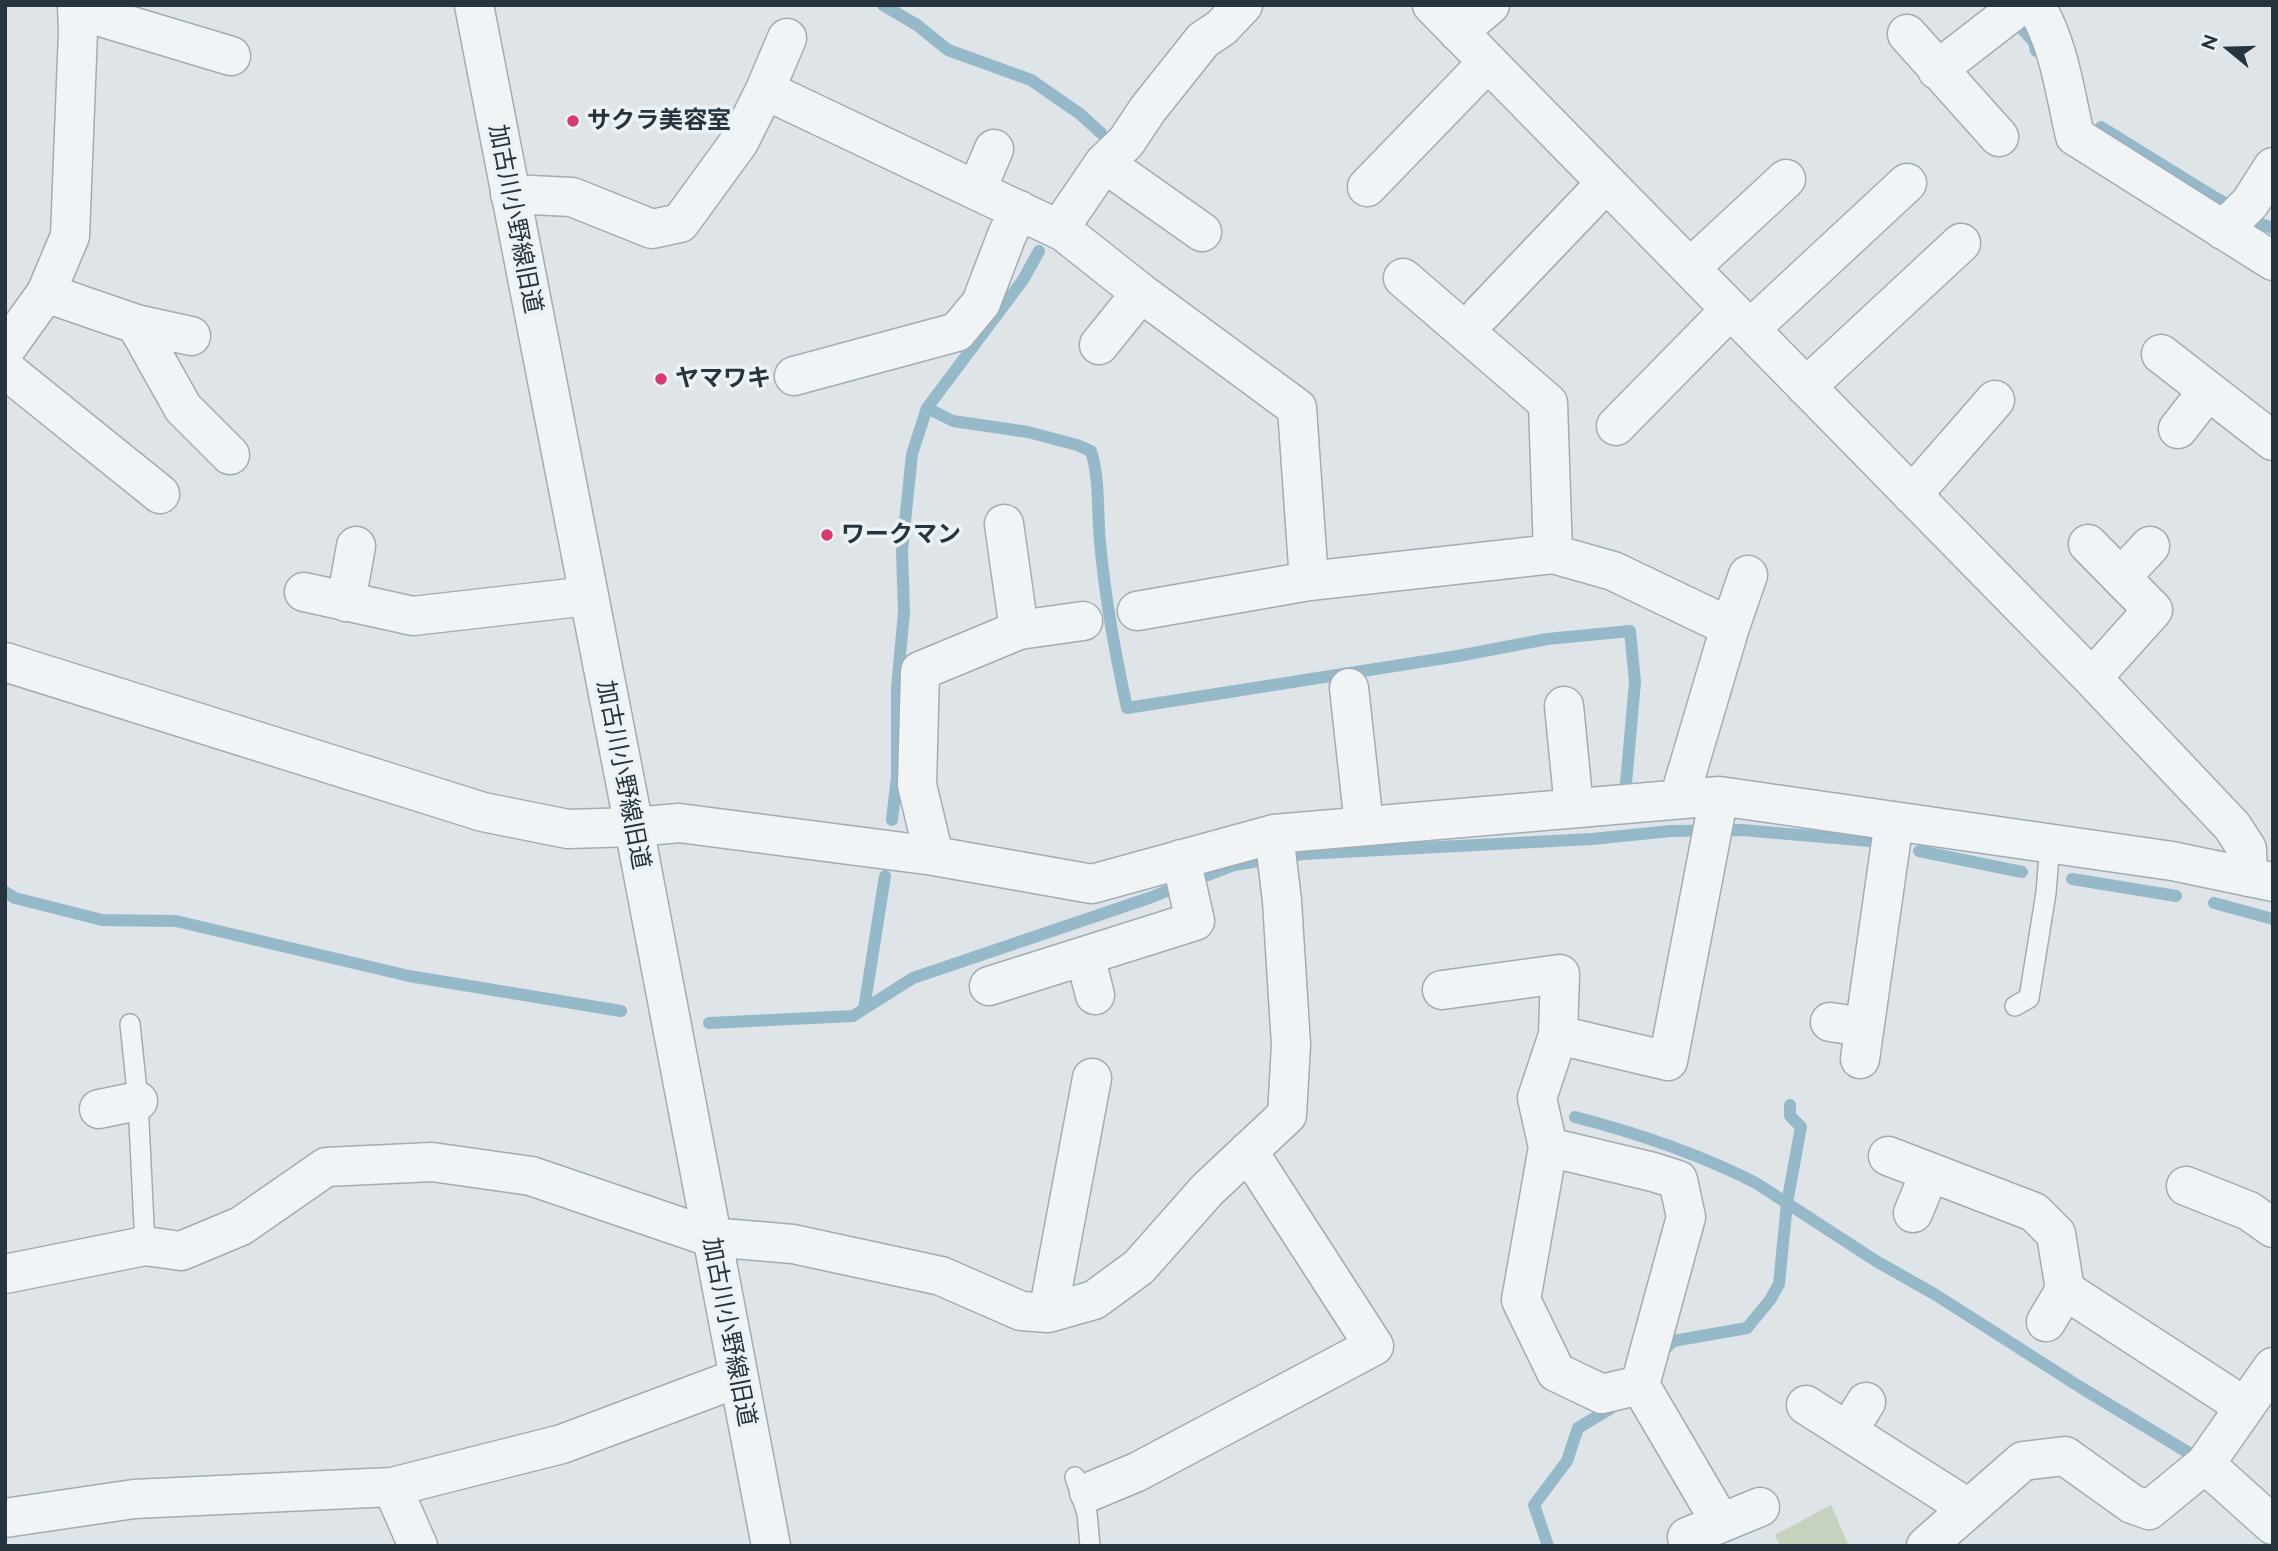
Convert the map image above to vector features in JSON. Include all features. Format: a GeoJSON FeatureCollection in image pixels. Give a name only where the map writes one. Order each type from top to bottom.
{"type":"FeatureCollection","features":[{"type":"Feature","properties":{"kind":"street","name":"加古川小野線旧道"},"geometry":{"type":"LineString","coordinates":[[474,5],[771,1546]]}},
{"type":"Feature","properties":{"kind":"street"},"geometry":{"type":"LineString","coordinates":[[1432,5],[2092,678],[2232,826],[2247,849],[2260,879]]}},
{"type":"Feature","properties":{"kind":"street"},"geometry":{"type":"LineString","coordinates":[[1458,32],[1490,5]]}},
{"type":"Feature","properties":{"kind":"street"},"geometry":{"type":"LineString","coordinates":[[5,350],[46,293],[70,236],[78,8],[173,21],[231,56]]}},
{"type":"Feature","properties":{"kind":"street"},"geometry":{"type":"LineString","coordinates":[[1937,70],[2018,11],[2044,21],[2065,90],[2075,136],[2237,216],[2273,261]]}},
{"type":"Feature","properties":{"kind":"street"},"geometry":{"type":"LineString","coordinates":[[1059,229],[1104,163],[1126,142],[1221,13]]}},
{"type":"Feature","properties":{"kind":"street"},"geometry":{"type":"LineString","coordinates":[[1907,34],[1999,137]]}},
{"type":"Feature","properties":{"kind":"street"},"geometry":{"type":"LineString","coordinates":[[510,194],[572,197],[652,229],[680,223],[739,142],[787,38]]}},
{"type":"Feature","properties":{"kind":"street"},"geometry":{"type":"LineString","coordinates":[[1367,187],[1488,62]]}},
{"type":"Feature","properties":{"kind":"street"},"geometry":{"type":"LineString","coordinates":[[765,90],[1059,229],[1297,408],[1309,581]]}},
{"type":"Feature","properties":{"kind":"street"},"geometry":{"type":"LineString","coordinates":[[977,189],[994,149]]}},
{"type":"Feature","properties":{"kind":"street"},"geometry":{"type":"LineString","coordinates":[[1104,163],[1202,232]]}},
{"type":"Feature","properties":{"kind":"street"},"geometry":{"type":"LineString","coordinates":[[2237,216],[2273,167]]}},
{"type":"Feature","properties":{"kind":"street"},"geometry":{"type":"LineString","coordinates":[[1690,268],[1786,179]]}},
{"type":"Feature","properties":{"kind":"street"},"geometry":{"type":"LineString","coordinates":[[1481,314],[1606,183]]}},
{"type":"Feature","properties":{"kind":"street"},"geometry":{"type":"LineString","coordinates":[[1616,426],[1907,183]]}},
{"type":"Feature","properties":{"kind":"street"},"geometry":{"type":"LineString","coordinates":[[794,376],[957,332],[981,303],[1019,210]]}},
{"type":"Feature","properties":{"kind":"street"},"geometry":{"type":"LineString","coordinates":[[1806,387],[1961,243]]}},
{"type":"Feature","properties":{"kind":"street"},"geometry":{"type":"LineString","coordinates":[[1403,278],[1548,403],[1553,554]]}},
{"type":"Feature","properties":{"kind":"street"},"geometry":{"type":"LineString","coordinates":[[46,293],[136,324],[191,336]]}},
{"type":"Feature","properties":{"kind":"street"},"geometry":{"type":"LineString","coordinates":[[1100,345],[1141,293]]}},
{"type":"Feature","properties":{"kind":"street"},"geometry":{"type":"LineString","coordinates":[[136,324],[183,408],[230,455]]}},
{"type":"Feature","properties":{"kind":"street"},"geometry":{"type":"LineString","coordinates":[[2161,354],[2273,441]]}},
{"type":"Feature","properties":{"kind":"street"},"geometry":{"type":"LineString","coordinates":[[5,369],[160,494]]}},
{"type":"Feature","properties":{"kind":"street"},"geometry":{"type":"LineString","coordinates":[[2178,429],[2207,391]]}},
{"type":"Feature","properties":{"kind":"street"},"geometry":{"type":"LineString","coordinates":[[1912,495],[1995,400]]}},
{"type":"Feature","properties":{"kind":"street"},"geometry":{"type":"LineString","coordinates":[[1004,524],[1019,630]]}},
{"type":"Feature","properties":{"kind":"street"},"geometry":{"type":"LineString","coordinates":[[2088,544],[2153,610],[2092,678]]}},
{"type":"Feature","properties":{"kind":"street"},"geometry":{"type":"LineString","coordinates":[[346,602],[356,546]]}},
{"type":"Feature","properties":{"kind":"street"},"geometry":{"type":"LineString","coordinates":[[2121,577],[2150,546]]}},
{"type":"Feature","properties":{"kind":"street"},"geometry":{"type":"LineString","coordinates":[[1137,611],[1309,581],[1553,554],[1613,571],[1730,627]]}},
{"type":"Feature","properties":{"kind":"street"},"geometry":{"type":"LineString","coordinates":[[1679,799],[1748,575]]}},
{"type":"Feature","properties":{"kind":"street"},"geometry":{"type":"LineString","coordinates":[[304,592],[413,616],[588,596]]}},
{"type":"Feature","properties":{"kind":"street"},"geometry":{"type":"LineString","coordinates":[[900,852],[917,785],[920,671],[1019,630],[1083,621]]}},
{"type":"Feature","properties":{"kind":"street"},"geometry":{"type":"LineString","coordinates":[[5,662],[484,812],[568,829],[679,823],[900,852],[1092,884],[1185,878],[1274,836],[1364,825],[1679,799],[1719,799],[1894,821],[2050,852],[2172,861],[2260,879]]}},
{"type":"Feature","properties":{"kind":"street"},"geometry":{"type":"LineString","coordinates":[[1349,688],[1364,825]]}},
{"type":"Feature","properties":{"kind":"street"},"geometry":{"type":"LineString","coordinates":[[1564,706],[1574,808]]}},
{"type":"Feature","properties":{"kind":"street"},"geometry":{"type":"LineString","coordinates":[[1558,1035],[1668,1061],[1719,799]]}},
{"type":"Feature","properties":{"kind":"street"},"geometry":{"type":"LineString","coordinates":[[1851,1036],[1894,821]]}},
{"type":"Feature","properties":{"kind":"street"},"geometry":{"type":"LineString","coordinates":[[5,1274],[145,1246],[181,1251],[241,1226],[326,1167],[432,1162],[531,1176],[710,1237],[793,1244],[941,1276],[1021,1311],[1048,1313],[1094,1300],[1139,1267],[1207,1190],[1287,1115],[1292,1045],[1274,836]]}},
{"type":"Feature","properties":{"kind":"street"},"geometry":{"type":"LineString","coordinates":[[989,986],[1195,922],[1185,878]]}},
{"type":"Feature","properties":{"kind":"street"},"geometry":{"type":"LineString","coordinates":[[1085,956],[1095,995]]}},
{"type":"Feature","properties":{"kind":"street"},"geometry":{"type":"LineString","coordinates":[[1442,990],[1560,974],[1558,1035],[1537,1098],[1548,1147],[1521,1300],[1556,1372],[1602,1394],[1640,1385]]}},
{"type":"Feature","properties":{"kind":"street"},"geometry":{"type":"LineString","coordinates":[[1048,1313],[1092,1078]]}},
{"type":"Feature","properties":{"kind":"street"},"geometry":{"type":"LineString","coordinates":[[99,1109],[138,1101]]}},
{"type":"Feature","properties":{"kind":"street"},"geometry":{"type":"LineString","coordinates":[[1548,1147],[1678,1180],[1686,1217],[1640,1385],[1704,1530],[1760,1507]]}},
{"type":"Feature","properties":{"kind":"street"},"geometry":{"type":"LineString","coordinates":[[1082,1484],[1142,1484],[1374,1346],[1248,1151]]}},
{"type":"Feature","properties":{"kind":"street"},"geometry":{"type":"LineString","coordinates":[[1888,1156],[2034,1212],[2056,1234],[2056,1306],[2245,1407]]}},
{"type":"Feature","properties":{"kind":"street"},"geometry":{"type":"LineString","coordinates":[[1913,1213],[1930,1172]]}},
{"type":"Feature","properties":{"kind":"street"},"geometry":{"type":"LineString","coordinates":[[2186,1186],[2249,1211],[2273,1228]]}},
{"type":"Feature","properties":{"kind":"street"},"geometry":{"type":"LineString","coordinates":[[1926,1546],[2023,1461],[2064,1456],[2132,1504],[2149,1510],[2205,1464],[2273,1367]]}},
{"type":"Feature","properties":{"kind":"street"},"geometry":{"type":"LineString","coordinates":[[5,1518],[134,1499],[392,1487],[562,1444],[738,1378]]}},
{"type":"Feature","properties":{"kind":"street"},"geometry":{"type":"LineString","coordinates":[[1806,1405],[1857,1416],[1968,1508]]}},
{"type":"Feature","properties":{"kind":"street"},"geometry":{"type":"LineString","coordinates":[[2205,1464],[2273,1525]]}},
{"type":"Feature","properties":{"kind":"street"},"geometry":{"type":"LineString","coordinates":[[392,1487],[418,1546]]}},
{"type":"Feature","properties":{"kind":"lane"},"geometry":{"type":"LineString","coordinates":[[2015,1006],[2029,998],[2050,852]]}},
{"type":"Feature","properties":{"kind":"lane"},"geometry":{"type":"LineString","coordinates":[[130,1024],[138,1101],[145,1246]]}},
{"type":"Feature","properties":{"kind":"lane"},"geometry":{"type":"LineString","coordinates":[[1082,1484],[1090,1546]]}},
{"type":"Feature","properties":{"kind":"green space"},"geometry":{"type":"Polygon","coordinates":[[[1831,1505],[1849,1546],[1780,1546],[1775,1535],[1831,1505]]]}},
{"type":"Feature","properties":{"kind":"waterway"},"geometry":{"type":"LineString","coordinates":[[883,5],[917,25],[948,50],[1031,80],[1080,114],[1101,133]]}},
{"type":"Feature","properties":{"kind":"waterway"},"geometry":{"type":"LineString","coordinates":[[2012,18],[2034,42],[2036,51]]}},
{"type":"Feature","properties":{"kind":"waterway"},"geometry":{"type":"LineString","coordinates":[[2101,127],[2216,198],[2273,228]]}},
{"type":"Feature","properties":{"kind":"waterway"},"geometry":{"type":"LineString","coordinates":[[892,820],[897,776],[897,688],[904,612],[902,551],[912,454],[927,408],[1023,280],[1039,251]]}},
{"type":"Feature","properties":{"kind":"waterway"},"geometry":{"type":"LineString","coordinates":[[927,408],[953,421],[1028,432],[1091,451],[1097,484],[1105,584],[1127,708],[1458,656],[1547,639],[1630,631],[1635,682],[1626,783]]}},
{"type":"Feature","properties":{"kind":"waterway"},"geometry":{"type":"LineString","coordinates":[[709,1023],[853,1016],[913,978],[1149,898],[1234,865],[1303,854],[1592,839],[1671,831],[1742,830],[1870,841]]}},
{"type":"Feature","properties":{"kind":"waterway"},"geometry":{"type":"LineString","coordinates":[[1919,851],[2022,872]]}},
{"type":"Feature","properties":{"kind":"waterway"},"geometry":{"type":"LineString","coordinates":[[864,1009],[885,876]]}},
{"type":"Feature","properties":{"kind":"waterway"},"geometry":{"type":"LineString","coordinates":[[2072,879],[2176,896]]}},
{"type":"Feature","properties":{"kind":"waterway"},"geometry":{"type":"LineString","coordinates":[[5,892],[15,898],[102,920],[176,921],[409,976],[621,1011]]}},
{"type":"Feature","properties":{"kind":"waterway"},"geometry":{"type":"LineString","coordinates":[[2214,903],[2273,919]]}},
{"type":"Feature","properties":{"kind":"waterway"},"geometry":{"type":"LineString","coordinates":[[1665,1349],[1673,1341],[1747,1328],[1770,1300],[1779,1284],[1787,1203],[1801,1127],[1790,1116],[1790,1105]]}},
{"type":"Feature","properties":{"kind":"waterway"},"geometry":{"type":"LineString","coordinates":[[1575,1117],[1667,1145],[1756,1183],[1876,1261],[1936,1295],[2189,1453]]}},
{"type":"Feature","properties":{"kind":"waterway"},"geometry":{"type":"LineString","coordinates":[[1548,1546],[1534,1505],[1567,1461],[1578,1428],[1611,1408]]}},
{"type":"Feature","properties":{"kind":"place","name":"サクラ美容室"},"geometry":{"type":"Point","coordinates":[573,121]}},
{"type":"Feature","properties":{"kind":"place","name":"ヤマワキ"},"geometry":{"type":"Point","coordinates":[661,379]}},
{"type":"Feature","properties":{"kind":"place","name":"ワークマン"},"geometry":{"type":"Point","coordinates":[827,535]}}]}
